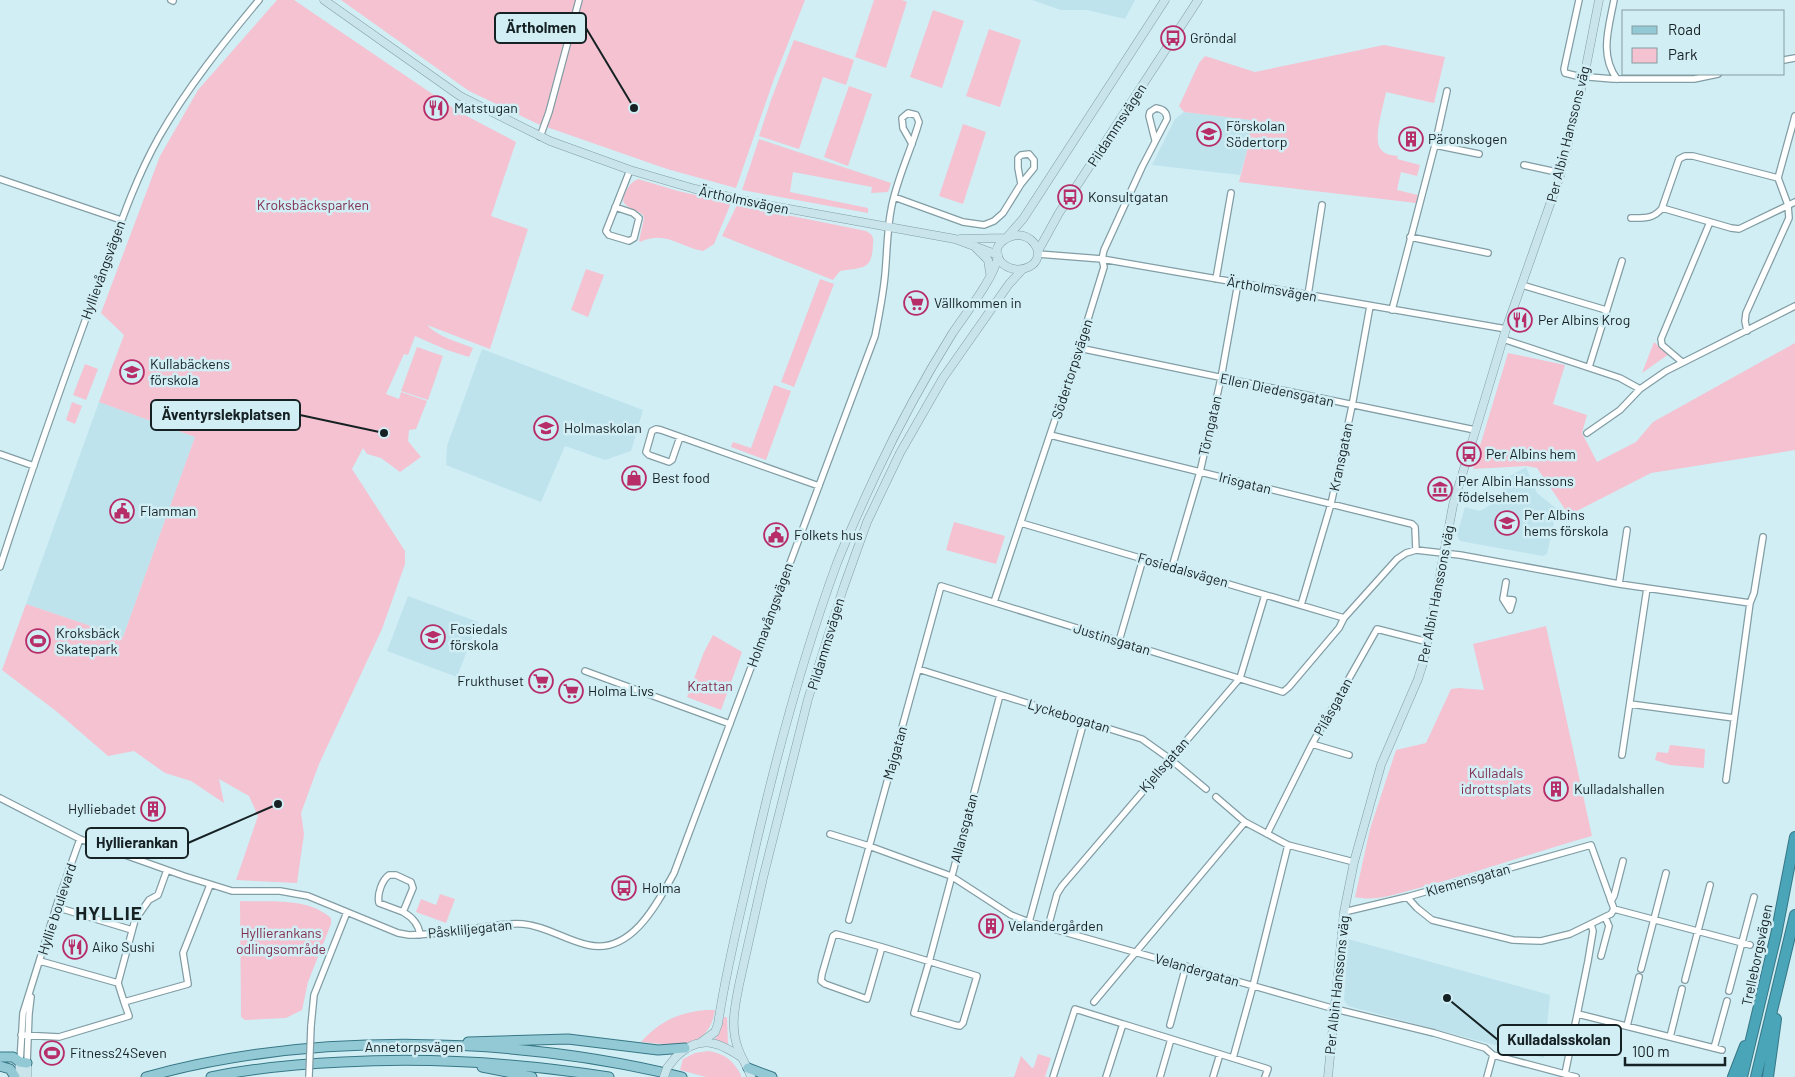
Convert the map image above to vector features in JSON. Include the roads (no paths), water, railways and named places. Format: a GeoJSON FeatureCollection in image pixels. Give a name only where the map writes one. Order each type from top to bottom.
{"type":"FeatureCollection","features":[{"type":"Feature","properties":{"kind":"highway","name":"Trelleborgsvägen"},"geometry":{"type":"LineString","coordinates":[[1742,1077],[1776,935],[1795,838]]}},
{"type":"Feature","properties":{"kind":"highway","name":"Trelleborgsvägen"},"geometry":{"type":"LineString","coordinates":[[1756,1077],[1778,993],[1795,915]]}},
{"type":"Feature","properties":{"kind":"highway"},"geometry":{"type":"LineString","coordinates":[[1768,1077],[1775,1031],[1778,993]]}},
{"type":"Feature","properties":{"kind":"highway"},"geometry":{"type":"LineString","coordinates":[[1733,1077],[1755,1025]]}},
{"type":"Feature","properties":{"kind":"main road","name":"Ärtholmsvägen"},"geometry":{"type":"LineString","coordinates":[[324,0],[460,96],[540,137],[666,182],[751,202],[955,240],[998,255],[1000,261],[1010,268],[1022,270]]}},
{"type":"Feature","properties":{"kind":"main road","name":"Pildammsvägen"},"geometry":{"type":"LineString","coordinates":[[1007,237],[1023,219],[1165,0]]}},
{"type":"Feature","properties":{"kind":"main road","name":"Pildammsvägen"},"geometry":{"type":"LineString","coordinates":[[1038,253],[1059,213],[1198,0]]}},
{"type":"Feature","properties":{"kind":"main road","name":"Per Albin Hanssons väg"},"geometry":{"type":"LineString","coordinates":[[1328,1077],[1344,912],[1354,862],[1381,765],[1418,679],[1428,642],[1453,505],[1506,329],[1561,173],[1584,77],[1599,0]]}},
{"type":"Feature","properties":{"kind":"main road","name":"Ärtholmsvägen"},"geometry":{"type":"LineString","coordinates":[[955,240],[1017,235],[1026,236],[1034,244],[1038,253]]}},
{"type":"Feature","properties":{"kind":"main road"},"geometry":{"type":"LineString","coordinates":[[998,255],[999,245],[1007,237]]}},
{"type":"Feature","properties":{"kind":"main road"},"geometry":{"type":"LineString","coordinates":[[974,247],[988,260],[990,276]]}},
{"type":"Feature","properties":{"kind":"main road"},"geometry":{"type":"LineString","coordinates":[[1022,270],[1029,268],[1034,263],[1038,253]]}},
{"type":"Feature","properties":{"kind":"main road","name":"Pildammsvägen"},"geometry":{"type":"LineString","coordinates":[[700,1044],[714,1032],[718,1024],[730,957],[780,743],[806,652],[838,562],[874,478],[907,410],[990,276],[998,255]]}},
{"type":"Feature","properties":{"kind":"main road","name":"Pildammsvägen"},"geometry":{"type":"LineString","coordinates":[[750,1074],[734,1037],[733,1025],[744,956],[814,678],[853,559],[900,453],[921,415],[956,358],[1009,284],[1022,270]]}},
{"type":"Feature","properties":{"kind":"main road"},"geometry":{"type":"LineString","coordinates":[[411,1045],[568,1039],[658,1050],[685,1048],[708,1043],[723,1046],[742,1057]]}},
{"type":"Feature","properties":{"kind":"main road","name":"Annetorpsvägen"},"geometry":{"type":"LineString","coordinates":[[146,1077],[209,1062],[257,1054],[316,1048],[411,1045],[484,1048],[575,1057],[623,1064],[682,1077]]}},
{"type":"Feature","properties":{"kind":"main road"},"geometry":{"type":"LineString","coordinates":[[664,1077],[675,1058],[685,1048]]}},
{"type":"Feature","properties":{"kind":"main road"},"geometry":{"type":"LineString","coordinates":[[0,1057],[13,1057],[24,1062]]}},
{"type":"Feature","properties":{"kind":"main road"},"geometry":{"type":"LineString","coordinates":[[382,1060],[487,1068],[532,1077]]}},
{"type":"Feature","properties":{"kind":"main road","name":"Annetorpsvägen"},"geometry":{"type":"LineString","coordinates":[[211,1077],[290,1066],[382,1060],[490,1062],[544,1067],[609,1077]]}},
{"type":"Feature","properties":{"kind":"main road"},"geometry":{"type":"LineString","coordinates":[[4,1067],[24,1062]]}},
{"type":"Feature","properties":{"kind":"main road","name":"Hyllie boulevard"},"geometry":{"type":"LineString","coordinates":[[17,1077],[24,1062]]}},
{"type":"Feature","properties":{"kind":"main road","name":"Hyllie boulevard"},"geometry":{"type":"LineString","coordinates":[[24,1062],[27,1077]]}},
{"type":"Feature","properties":{"kind":"main road"},"geometry":{"type":"LineString","coordinates":[[4,1067],[12,1070],[17,1077]]}},
{"type":"Feature","properties":{"kind":"main road"},"geometry":{"type":"LineString","coordinates":[[750,1074],[772,1077]]}},
{"type":"Feature","properties":{"kind":"street","name":"Hyllievångsvägen"},"geometry":{"type":"LineString","coordinates":[[0,567],[121,220],[138,178],[165,127],[196,79],[260,0]]}},
{"type":"Feature","properties":{"kind":"street"},"geometry":{"type":"LineString","coordinates":[[540,137],[579,0]]}},
{"type":"Feature","properties":{"kind":"street"},"geometry":{"type":"LineString","coordinates":[[1579,0],[1564,69],[1565,73],[1584,77],[1617,79],[1694,78],[1712,75]]}},
{"type":"Feature","properties":{"kind":"street"},"geometry":{"type":"LineString","coordinates":[[1614,0],[1606,46],[1608,63],[1617,79]]}},
{"type":"Feature","properties":{"kind":"street"},"geometry":{"type":"LineString","coordinates":[[1392,310],[1435,145],[1447,91]]}},
{"type":"Feature","properties":{"kind":"street","name":"Södertorpsvägen"},"geometry":{"type":"LineString","coordinates":[[994,602],[1079,348],[1104,267],[1102,259],[1104,250],[1166,119],[1167,115],[1161,108],[1156,108],[1150,112],[1149,116],[1155,140]]}},
{"type":"Feature","properties":{"kind":"street"},"geometry":{"type":"LineString","coordinates":[[912,144],[902,123],[902,118],[908,113],[912,113],[919,118],[919,122],[912,144],[894,197],[963,222],[984,226],[994,221],[1002,213],[1034,168],[1034,160],[1029,154],[1021,155],[1018,158],[1017,163],[1021,184]]}},
{"type":"Feature","properties":{"kind":"street"},"geometry":{"type":"LineString","coordinates":[[1747,330],[1746,313],[1790,218],[1788,205],[1778,178],[1793,134],[1795,116]]}},
{"type":"Feature","properties":{"kind":"street"},"geometry":{"type":"LineString","coordinates":[[1435,145],[1479,154]]}},
{"type":"Feature","properties":{"kind":"street"},"geometry":{"type":"LineString","coordinates":[[1631,218],[1650,218],[1658,215],[1680,160],[1685,156],[1693,156],[1778,178]]}},
{"type":"Feature","properties":{"kind":"street"},"geometry":{"type":"LineString","coordinates":[[1524,165],[1561,173]]}},
{"type":"Feature","properties":{"kind":"street"},"geometry":{"type":"LineString","coordinates":[[615,206],[640,218],[634,238],[629,241],[619,239],[607,233],[607,227],[615,206],[630,170]]}},
{"type":"Feature","properties":{"kind":"street"},"geometry":{"type":"LineString","coordinates":[[0,179],[121,220]]}},
{"type":"Feature","properties":{"kind":"street"},"geometry":{"type":"LineString","coordinates":[[1216,279],[1231,193]]}},
{"type":"Feature","properties":{"kind":"street","name":"Holmavångsvägen"},"geometry":{"type":"LineString","coordinates":[[651,909],[674,873],[875,336],[885,278],[889,227],[894,197]]}},
{"type":"Feature","properties":{"kind":"street"},"geometry":{"type":"LineString","coordinates":[[1662,208],[1739,229],[1795,202]]}},
{"type":"Feature","properties":{"kind":"street"},"geometry":{"type":"LineString","coordinates":[[1308,295],[1322,205]]}},
{"type":"Feature","properties":{"kind":"street"},"geometry":{"type":"LineString","coordinates":[[1682,362],[1662,345],[1661,339],[1710,222]]}},
{"type":"Feature","properties":{"kind":"street"},"geometry":{"type":"LineString","coordinates":[[1410,237],[1488,253]]}},
{"type":"Feature","properties":{"kind":"street","name":"Ärtholmsvägen"},"geometry":{"type":"LineString","coordinates":[[1038,253],[1102,259],[1506,329]]}},
{"type":"Feature","properties":{"kind":"street"},"geometry":{"type":"LineString","coordinates":[[1589,367],[1622,261]]}},
{"type":"Feature","properties":{"kind":"street","name":"Törngatan"},"geometry":{"type":"LineString","coordinates":[[1172,567],[1200,472],[1238,283]]}},
{"type":"Feature","properties":{"kind":"street"},"geometry":{"type":"LineString","coordinates":[[1522,285],[1606,310]]}},
{"type":"Feature","properties":{"kind":"street","name":"Kransgatan"},"geometry":{"type":"LineString","coordinates":[[1301,605],[1331,504],[1352,406],[1370,306]]}},
{"type":"Feature","properties":{"kind":"street"},"geometry":{"type":"LineString","coordinates":[[1588,433],[1620,410],[1640,389],[1682,362],[1795,306]]}},
{"type":"Feature","properties":{"kind":"street"},"geometry":{"type":"LineString","coordinates":[[1503,339],[1620,378],[1640,389]]}},
{"type":"Feature","properties":{"kind":"street","name":"Ellen Diedensgatan"},"geometry":{"type":"LineString","coordinates":[[1079,348],[1475,430]]}},
{"type":"Feature","properties":{"kind":"street"},"geometry":{"type":"LineString","coordinates":[[680,437],[672,460],[669,462],[649,455],[646,452],[652,431],[656,429],[680,437],[819,486]]}},
{"type":"Feature","properties":{"kind":"street","name":"Irisgatan"},"geometry":{"type":"LineString","coordinates":[[1050,435],[1412,524],[1415,527],[1416,550]]}},
{"type":"Feature","properties":{"kind":"street"},"geometry":{"type":"LineString","coordinates":[[0,454],[34,466]]}},
{"type":"Feature","properties":{"kind":"street","name":"Fosiedalsvägen"},"geometry":{"type":"LineString","coordinates":[[1021,523],[1344,618]]}},
{"type":"Feature","properties":{"kind":"street"},"geometry":{"type":"LineString","coordinates":[[1619,584],[1627,530]]}},
{"type":"Feature","properties":{"kind":"street"},"geometry":{"type":"LineString","coordinates":[[1726,780],[1750,603],[1754,593],[1763,537]]}},
{"type":"Feature","properties":{"kind":"street"},"geometry":{"type":"LineString","coordinates":[[1344,618],[1397,559],[1406,553],[1416,550],[1444,553],[1619,584],[1750,603]]}},
{"type":"Feature","properties":{"kind":"street"},"geometry":{"type":"LineString","coordinates":[[1119,641],[1143,559]]}},
{"type":"Feature","properties":{"kind":"street"},"geometry":{"type":"LineString","coordinates":[[1503,599],[1506,582]]}},
{"type":"Feature","properties":{"kind":"street","name":"Justinsgatan"},"geometry":{"type":"LineString","coordinates":[[941,586],[1283,692],[1339,628],[1344,618]]}},
{"type":"Feature","properties":{"kind":"street","name":"Majgatan"},"geometry":{"type":"LineString","coordinates":[[848,920],[941,586]]}},
{"type":"Feature","properties":{"kind":"street"},"geometry":{"type":"LineString","coordinates":[[1622,755],[1647,588]]}},
{"type":"Feature","properties":{"kind":"street","name":"Kjellsgatan"},"geometry":{"type":"LineString","coordinates":[[1048,928],[1057,894],[1062,886],[1240,678],[1265,595]]}},
{"type":"Feature","properties":{"kind":"street","name":"Pilåsgatan"},"geometry":{"type":"LineString","coordinates":[[1267,834],[1312,744],[1377,629],[1428,642]]}},
{"type":"Feature","properties":{"kind":"street","name":"Lyckebogatan"},"geometry":{"type":"LineString","coordinates":[[918,669],[1142,739],[1206,789]]}},
{"type":"Feature","properties":{"kind":"street"},"geometry":{"type":"LineString","coordinates":[[585,671],[730,724]]}},
{"type":"Feature","properties":{"kind":"street","name":"Allansgatan"},"geometry":{"type":"LineString","coordinates":[[882,947],[867,998],[824,984],[821,981],[833,936],[836,934],[882,947],[929,962],[977,976],[963,1023],[960,1026],[914,1013],[929,962],[1000,695]]}},
{"type":"Feature","properties":{"kind":"street"},"geometry":{"type":"LineString","coordinates":[[1630,704],[1734,718]]}},
{"type":"Feature","properties":{"kind":"street"},"geometry":{"type":"LineString","coordinates":[[1029,922],[1084,721]]}},
{"type":"Feature","properties":{"kind":"street"},"geometry":{"type":"LineString","coordinates":[[1312,744],[1349,756]]}},
{"type":"Feature","properties":{"kind":"street"},"geometry":{"type":"LineString","coordinates":[[0,798],[80,839],[210,885],[232,891],[293,892],[347,912],[314,995],[308,1077]]}},
{"type":"Feature","properties":{"kind":"street"},"geometry":{"type":"LineString","coordinates":[[1216,798],[1244,822],[1288,844],[1354,862]]}},
{"type":"Feature","properties":{"kind":"street"},"geometry":{"type":"LineString","coordinates":[[1094,1002],[1244,822]]}},
{"type":"Feature","properties":{"kind":"street","name":"Velandergatan"},"geometry":{"type":"LineString","coordinates":[[830,834],[951,876],[1011,915],[1029,922],[1335,1009],[1434,1033],[1485,1048],[1493,1055],[1576,1077]]}},
{"type":"Feature","properties":{"kind":"street","name":"Hyllie boulevard"},"geometry":{"type":"LineString","coordinates":[[24,1062],[21,1035],[23,1013],[56,907],[80,839]]}},
{"type":"Feature","properties":{"kind":"street"},"geometry":{"type":"LineString","coordinates":[[1233,1058],[1288,844]]}},
{"type":"Feature","properties":{"kind":"street","name":"Klemensgatan"},"geometry":{"type":"LineString","coordinates":[[1344,912],[1407,897],[1592,845],[1611,901]]}},
{"type":"Feature","properties":{"kind":"street"},"geometry":{"type":"LineString","coordinates":[[1614,909],[1611,901],[1623,861]]}},
{"type":"Feature","properties":{"kind":"street"},"geometry":{"type":"LineString","coordinates":[[21,1035],[59,1038],[129,1016],[118,983],[135,920],[149,900],[158,895],[167,870]]}},
{"type":"Feature","properties":{"kind":"street"},"geometry":{"type":"LineString","coordinates":[[1641,969],[1666,873]]}},
{"type":"Feature","properties":{"kind":"street","name":"Påskliljegatan"},"geometry":{"type":"LineString","coordinates":[[403,912],[413,888],[411,882],[396,875],[389,875],[385,878],[378,897],[379,903],[410,916],[420,928],[420,935]]}},
{"type":"Feature","properties":{"kind":"street"},"geometry":{"type":"LineString","coordinates":[[1685,980],[1710,884]]}},
{"type":"Feature","properties":{"kind":"street"},"geometry":{"type":"LineString","coordinates":[[124,1002],[188,984],[183,953],[210,885]]}},
{"type":"Feature","properties":{"kind":"street"},"geometry":{"type":"LineString","coordinates":[[1407,897],[1432,920],[1513,940],[1541,941],[1570,934],[1611,914],[1614,909]]}},
{"type":"Feature","properties":{"kind":"street"},"geometry":{"type":"LineString","coordinates":[[1729,991],[1754,897]]}},
{"type":"Feature","properties":{"kind":"street"},"geometry":{"type":"LineString","coordinates":[[56,907],[132,930]]}},
{"type":"Feature","properties":{"kind":"street","name":"Påskliljegatan"},"geometry":{"type":"LineString","coordinates":[[347,912],[398,933],[409,935],[501,924],[522,924],[542,928],[587,945],[606,946],[617,944],[627,938],[651,909]]}},
{"type":"Feature","properties":{"kind":"street"},"geometry":{"type":"LineString","coordinates":[[1614,909],[1750,945]]}},
{"type":"Feature","properties":{"kind":"street"},"geometry":{"type":"LineString","coordinates":[[1601,956],[1609,926],[1605,917]]}},
{"type":"Feature","properties":{"kind":"street"},"geometry":{"type":"LineString","coordinates":[[1565,1074],[1593,931],[1591,924]]}},
{"type":"Feature","properties":{"kind":"street"},"geometry":{"type":"LineString","coordinates":[[40,961],[118,983]]}},
{"type":"Feature","properties":{"kind":"street"},"geometry":{"type":"LineString","coordinates":[[1170,1025],[1186,966]]}},
{"type":"Feature","properties":{"kind":"street"},"geometry":{"type":"LineString","coordinates":[[1627,1026],[1639,977]]}},
{"type":"Feature","properties":{"kind":"street","name":"Hyllie boulevard"},"geometry":{"type":"LineString","coordinates":[[24,1062],[34,980]]}},
{"type":"Feature","properties":{"kind":"street"},"geometry":{"type":"LineString","coordinates":[[1670,1037],[1682,989]]}},
{"type":"Feature","properties":{"kind":"street"},"geometry":{"type":"LineString","coordinates":[[1714,1048],[1726,1001]]}},
{"type":"Feature","properties":{"kind":"street"},"geometry":{"type":"LineString","coordinates":[[1052,1077],[1075,1009],[1268,1069],[1265,1077]]}},
{"type":"Feature","properties":{"kind":"street"},"geometry":{"type":"LineString","coordinates":[[1578,1014],[1722,1050]]}},
{"type":"Feature","properties":{"kind":"street"},"geometry":{"type":"LineString","coordinates":[[1106,1077],[1123,1024]]}},
{"type":"Feature","properties":{"kind":"street"},"geometry":{"type":"LineString","coordinates":[[1160,1077],[1171,1039]]}},
{"type":"Feature","properties":{"kind":"street"},"geometry":{"type":"LineString","coordinates":[[1213,1077],[1220,1054]]}},
{"type":"Feature","properties":{"kind":"street"},"geometry":{"type":"LineString","coordinates":[[1487,1077],[1493,1055]]}},
{"type":"Feature","properties":{"kind":"place","name":"Gröndal"},"geometry":{"type":"Point","coordinates":[1173,38]}},
{"type":"Feature","properties":{"kind":"place","name":"Matstugan"},"geometry":{"type":"Point","coordinates":[436,108]}},
{"type":"Feature","properties":{"kind":"place","name":"Ärtholmen"},"geometry":{"type":"Point","coordinates":[634,108]}},
{"type":"Feature","properties":{"kind":"place","name":"Förskolan Södertorp"},"geometry":{"type":"Point","coordinates":[1209,134]}},
{"type":"Feature","properties":{"kind":"place","name":"Päronskogen"},"geometry":{"type":"Point","coordinates":[1411,139]}},
{"type":"Feature","properties":{"kind":"place","name":"Konsultgatan"},"geometry":{"type":"Point","coordinates":[1070,197]}},
{"type":"Feature","properties":{"kind":"place","name":"Vällkommen in"},"geometry":{"type":"Point","coordinates":[916,303]}},
{"type":"Feature","properties":{"kind":"place","name":"Per Albins Krog"},"geometry":{"type":"Point","coordinates":[1520,320]}},
{"type":"Feature","properties":{"kind":"place","name":"Kullabäckens förskola"},"geometry":{"type":"Point","coordinates":[132,372]}},
{"type":"Feature","properties":{"kind":"place","name":"Holmaskolan"},"geometry":{"type":"Point","coordinates":[546,428]}},
{"type":"Feature","properties":{"kind":"place","name":"Äventyrslekplatsen"},"geometry":{"type":"Point","coordinates":[384,433]}},
{"type":"Feature","properties":{"kind":"place","name":"Per Albins hem"},"geometry":{"type":"Point","coordinates":[1469,454]}},
{"type":"Feature","properties":{"kind":"place","name":"Best food"},"geometry":{"type":"Point","coordinates":[634,478]}},
{"type":"Feature","properties":{"kind":"place","name":"Per Albin Hanssons födelsehem"},"geometry":{"type":"Point","coordinates":[1440,489]}},
{"type":"Feature","properties":{"kind":"place","name":"Flamman"},"geometry":{"type":"Point","coordinates":[122,511]}},
{"type":"Feature","properties":{"kind":"place","name":"Per Albins hems förskola"},"geometry":{"type":"Point","coordinates":[1507,523]}},
{"type":"Feature","properties":{"kind":"place","name":"Folkets hus"},"geometry":{"type":"Point","coordinates":[776,535]}},
{"type":"Feature","properties":{"kind":"place","name":"Fosiedals förskola"},"geometry":{"type":"Point","coordinates":[433,637]}},
{"type":"Feature","properties":{"kind":"place","name":"Kroksbäck Skatepark"},"geometry":{"type":"Point","coordinates":[38,641]}},
{"type":"Feature","properties":{"kind":"place","name":"Frukthuset"},"geometry":{"type":"Point","coordinates":[541,681]}},
{"type":"Feature","properties":{"kind":"place","name":"Holma Livs"},"geometry":{"type":"Point","coordinates":[571,691]}},
{"type":"Feature","properties":{"kind":"place","name":"Kulladalshallen"},"geometry":{"type":"Point","coordinates":[1556,789]}},
{"type":"Feature","properties":{"kind":"place","name":"Hyllierankan"},"geometry":{"type":"Point","coordinates":[278,804]}},
{"type":"Feature","properties":{"kind":"place","name":"Hylliebadet"},"geometry":{"type":"Point","coordinates":[153,809]}},
{"type":"Feature","properties":{"kind":"place","name":"Holma"},"geometry":{"type":"Point","coordinates":[624,888]}},
{"type":"Feature","properties":{"kind":"place","name":"Velandergården"},"geometry":{"type":"Point","coordinates":[991,926]}},
{"type":"Feature","properties":{"kind":"place","name":"Aiko Sushi"},"geometry":{"type":"Point","coordinates":[75,947]}},
{"type":"Feature","properties":{"kind":"place","name":"Kulladalsskolan"},"geometry":{"type":"Point","coordinates":[1447,998]}},
{"type":"Feature","properties":{"kind":"place","name":"Fitness24Seven"},"geometry":{"type":"Point","coordinates":[52,1053]}},
{"type":"Feature","properties":{"kind":"district","name":"HYLLIE"},"geometry":{"type":"Point","coordinates":[109,913]}},
{"type":"Feature","properties":{"kind":"park label","name":"Kroksbäcksparken"},"geometry":{"type":"Point","coordinates":[313,205]}},
{"type":"Feature","properties":{"kind":"park label","name":"Krattan"},"geometry":{"type":"Point","coordinates":[710,686]}},
{"type":"Feature","properties":{"kind":"park label","name":"Kulladals idrottsplats"},"geometry":{"type":"Point","coordinates":[1496,782]}},
{"type":"Feature","properties":{"kind":"park label","name":"Hyllierankans odlingsområde"},"geometry":{"type":"Point","coordinates":[281,942]}}]}
